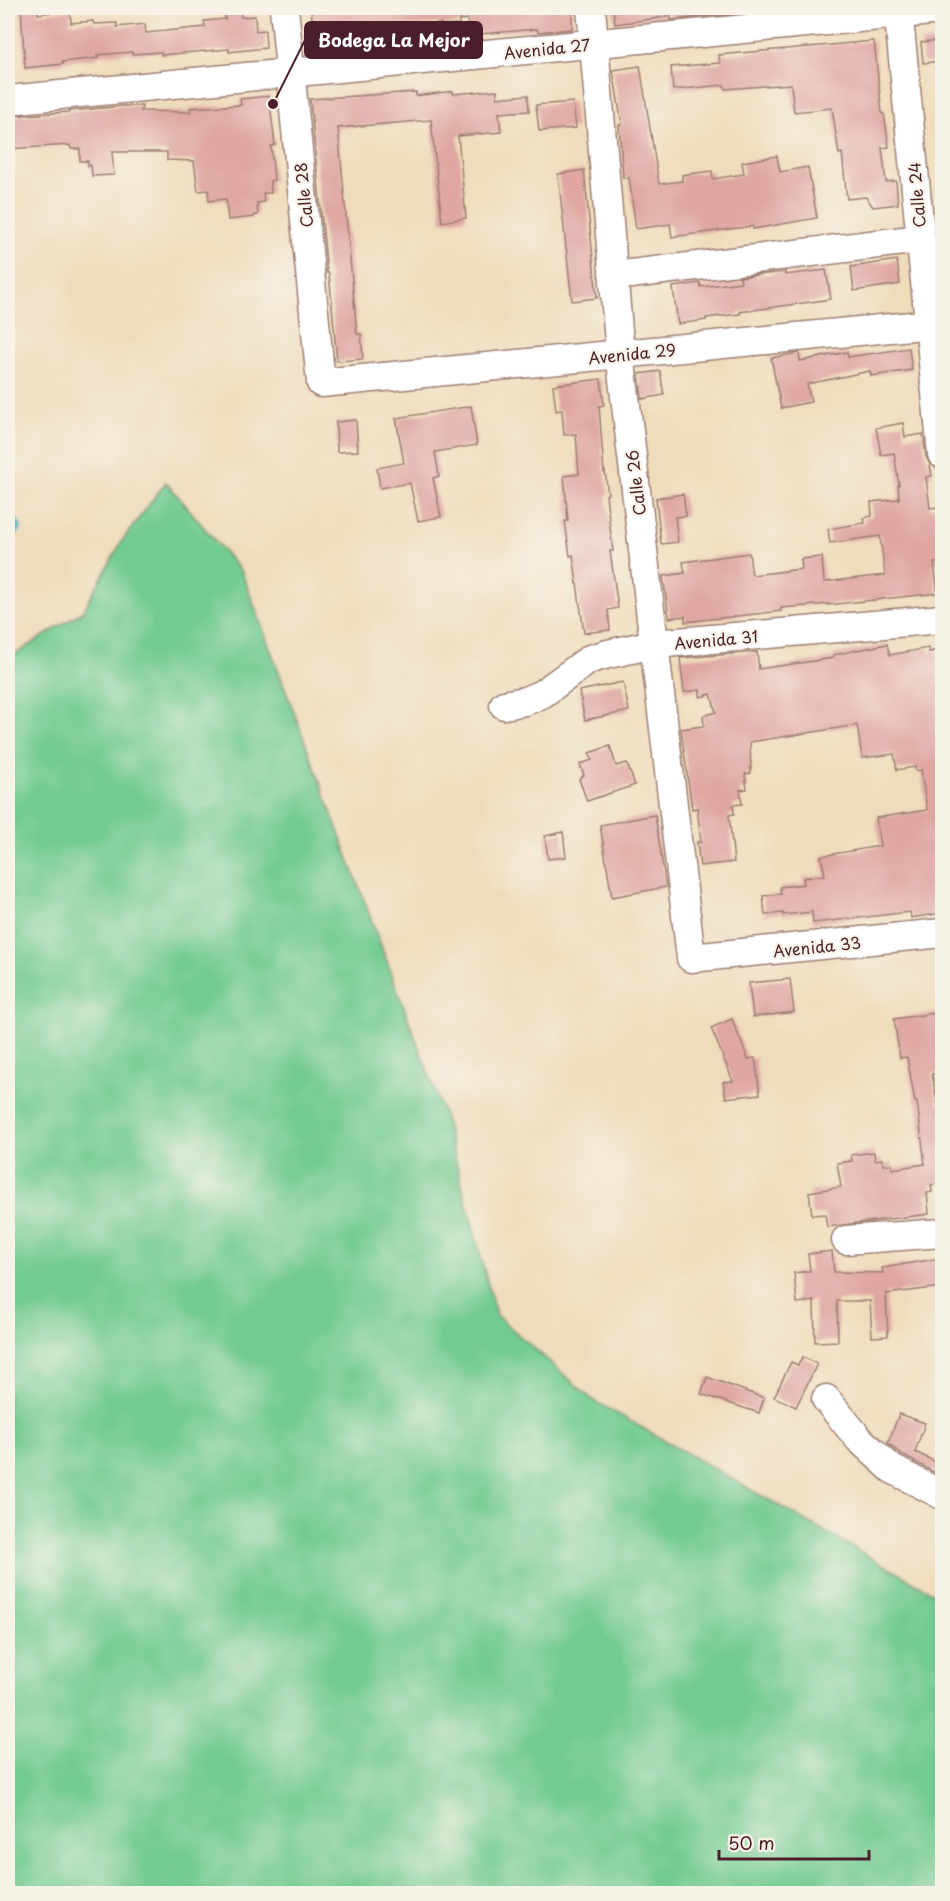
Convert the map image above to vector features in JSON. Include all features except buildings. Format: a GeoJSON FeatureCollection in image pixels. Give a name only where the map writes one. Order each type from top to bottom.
{"type":"FeatureCollection","features":[{"type":"Feature","properties":{"kind":"street","name":"Calle 28"},"geometry":{"type":"LineString","coordinates":[[284,8],[321,383]]}},
{"type":"Feature","properties":{"kind":"street","name":"Calle 26"},"geometry":{"type":"LineString","coordinates":[[591,8],[620,354],[691,958]]}},
{"type":"Feature","properties":{"kind":"street","name":"Avenida 27"},"geometry":{"type":"LineString","coordinates":[[8,100],[594,44],[898,11],[942,10]]}},
{"type":"Feature","properties":{"kind":"street","name":"Calle 24"},"geometry":{"type":"LineString","coordinates":[[898,11],[920,239],[936,323],[942,454]]}},
{"type":"Feature","properties":{"kind":"street"},"geometry":{"type":"LineString","coordinates":[[614,276],[920,239]]}},
{"type":"Feature","properties":{"kind":"street","name":"Avenida 29"},"geometry":{"type":"LineString","coordinates":[[321,383],[936,323]]}},
{"type":"Feature","properties":{"kind":"street","name":"Avenida 31"},"geometry":{"type":"LineString","coordinates":[[504,705],[525,701],[542,694],[590,659],[654,644],[942,619]]}},
{"type":"Feature","properties":{"kind":"street","name":"Avenida 33"},"geometry":{"type":"LineString","coordinates":[[691,958],[942,933]]}},
{"type":"Feature","properties":{"kind":"street"},"geometry":{"type":"LineString","coordinates":[[846,1239],[942,1233]]}},
{"type":"Feature","properties":{"kind":"street"},"geometry":{"type":"LineString","coordinates":[[826,1400],[859,1439],[892,1469],[942,1495]]}},
{"type":"Feature","properties":{"kind":"green space"},"geometry":{"type":"Polygon","coordinates":[[[166,482],[242,573],[443,1112],[496,1315],[593,1400],[942,1598],[942,1893],[8,1893],[8,659],[83,611],[122,541],[166,482]]]}},
{"type":"Feature","properties":{"kind":"waterway"},"geometry":{"type":"LineString","coordinates":[[8,510],[19,527],[8,540]]}},
{"type":"Feature","properties":{"kind":"place","name":"Bodega La Mejor"},"geometry":{"type":"Point","coordinates":[273,104]}}]}
